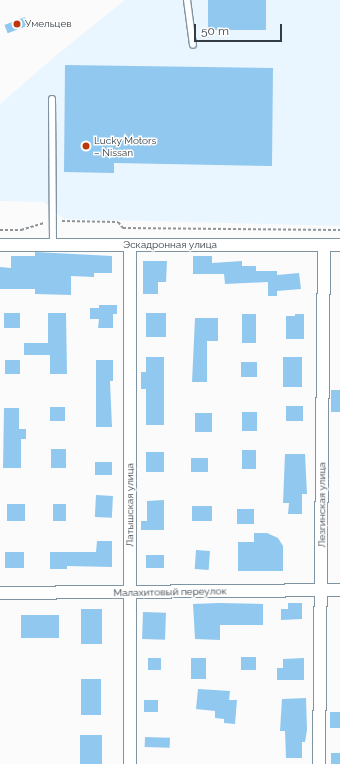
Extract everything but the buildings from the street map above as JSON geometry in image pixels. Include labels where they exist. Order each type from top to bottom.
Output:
[{"type":"street","name":"Эскадронная улица","points":[[0,245],[340,245]]},
{"type":"street","name":"Латышская улица","points":[[130,245],[130,764]]},
{"type":"street","name":"Лезгинская улица","points":[[319,764],[322,590],[324,245]]},
{"type":"street","name":"Малахитовый переулок","points":[[0,593],[340,590]]},
{"type":"lane","points":[[187,0],[193,45]]},
{"type":"lane","points":[[52,99],[53,245]]},
{"type":"path","points":[[0,230],[21,230],[53,221],[118,222],[123,228],[340,230]]},
{"type":"shaded area","points":[[125,0],[340,0],[340,226],[64,219],[44,202],[0,201],[0,104],[59,53]]},
{"type":"place","name":"Умельцев","points":[[17,24]]},
{"type":"place","name":"Lucky Motors – Nissan","points":[[86,146]]}]
